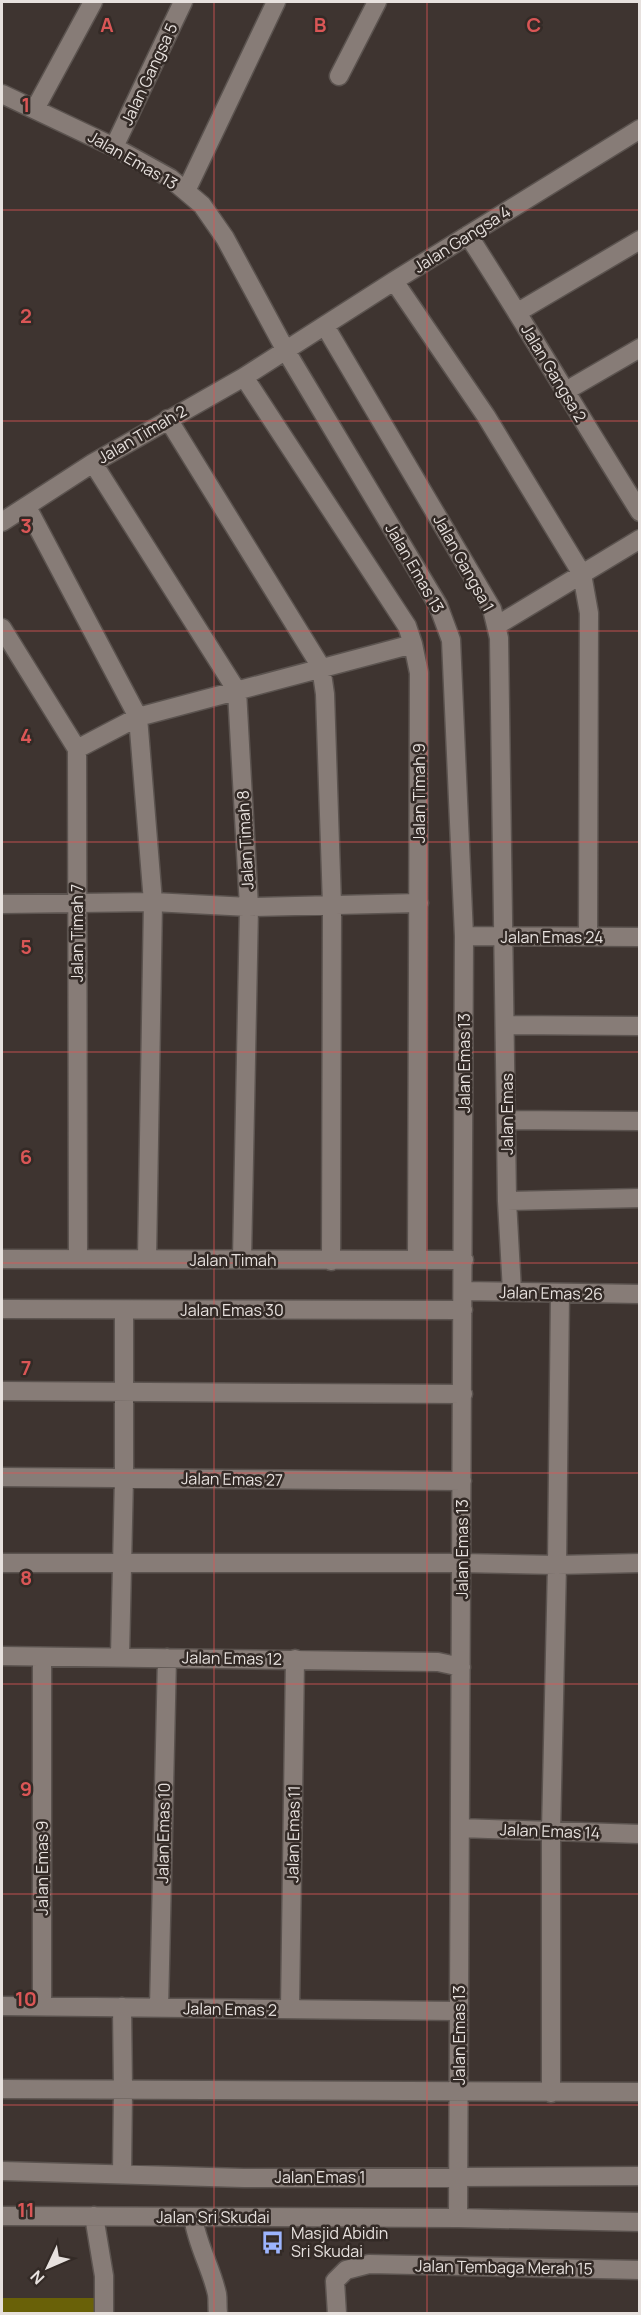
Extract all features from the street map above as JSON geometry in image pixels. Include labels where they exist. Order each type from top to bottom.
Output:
[{"type":"street","points":[[35,109],[93,2]]},
{"type":"street","name":"Jalan Gangsa 5","points":[[114,147],[183,2]]},
{"type":"street","points":[[186,191],[276,2]]},
{"type":"street","points":[[339,76],[377,2]]},
{"type":"street","name":"Jalan Emas 13","points":[[2,94],[114,147],[170,178],[202,205],[225,238],[286,351],[438,605],[448,632],[452,652],[464,936],[458,2218]]},
{"type":"street","name":"Jalan Gangsa 4","points":[[286,351],[394,280],[639,129]]},
{"type":"street","name":"Jalan Gangsa 2","points":[[468,235],[518,312],[564,392],[639,512]]},
{"type":"street","points":[[518,312],[639,240]]},
{"type":"street","points":[[394,280],[486,416],[582,574],[589,613],[588,937]]},
{"type":"street","name":"Jalan Gangsa 1","points":[[325,326],[492,609],[499,638],[504,936]]},
{"type":"street","points":[[564,392],[639,348]]},
{"type":"street","name":"Jalan Timah 2","points":[[2,522],[93,463],[286,351]]},
{"type":"street","name":"Jalan Timah 9","points":[[244,377],[407,626],[419,673],[417,1258]]},
{"type":"street","points":[[168,419],[321,667],[325,694],[332,905],[331,1261]]},
{"type":"street","name":"Jalan Timah 8","points":[[93,463],[237,691],[249,908],[242,1258]]},
{"type":"street","points":[[27,507],[138,717],[153,902],[147,1259]]},
{"type":"street","points":[[496,626],[639,539]]},
{"type":"street","points":[[2,628],[77,749],[138,717],[413,644]]},
{"type":"street","name":"Jalan Timah 7","points":[[77,749],[78,1259]]},
{"type":"street","points":[[2,904],[153,902],[249,908],[419,903]]},
{"type":"street","name":"Jalan Emas 24","points":[[464,936],[639,937]]},
{"type":"street","name":"Jalan Emas","points":[[504,936],[507,1201],[512,1291]]},
{"type":"street","points":[[506,1025],[639,1026]]},
{"type":"street","points":[[507,1120],[639,1121]]},
{"type":"street","points":[[507,1201],[639,1198]]},
{"type":"street","name":"Jalan Timah","points":[[2,1259],[242,1258],[331,1261],[417,1258],[464,1260]]},
{"type":"street","name":"Jalan Emas 26","points":[[464,1291],[639,1294]]},
{"type":"street","points":[[551,2093],[551,1832],[560,1293]]},
{"type":"street","name":"Jalan Emas 30","points":[[2,1309],[463,1310]]},
{"type":"street","points":[[120,1656],[124,1477],[124,1310]]},
{"type":"street","points":[[2,1390],[463,1394]]},
{"type":"street","name":"Jalan Emas 27","points":[[2,1477],[462,1481]]},
{"type":"street","points":[[2,1563],[639,1563]]},
{"type":"street","name":"Jalan Emas 12","points":[[2,1656],[438,1662],[461,1667]]},
{"type":"street","name":"Jalan Emas 9","points":[[42,1657],[42,2006]]},
{"type":"street","name":"Jalan Emas 10","points":[[159,2008],[167,1658]]},
{"type":"street","name":"Jalan Emas 11","points":[[290,2009],[295,1659]]},
{"type":"street","name":"Jalan Emas 14","points":[[460,1828],[639,1834]]},
{"type":"street","name":"Jalan Emas 2","points":[[2,2006],[459,2011]]},
{"type":"street","points":[[122,2007],[122,2174]]},
{"type":"street","points":[[2,2090],[639,2092]]},
{"type":"street","name":"Jalan Emas 1","points":[[2,2171],[244,2178],[639,2176]]},
{"type":"street","name":"Jalan Sri Skudai","points":[[2,2216],[458,2218],[639,2222]]},
{"type":"street","points":[[94,2216],[104,2276],[104,2313]]},
{"type":"street","points":[[194,2217],[196,2238],[211,2272],[217,2294],[218,2313]]},
{"type":"street","name":"Jalan Tembaga Merah 15","points":[[337,2313],[335,2280],[346,2270],[369,2264],[639,2270]]},
{"type":"shaded area","points":[[2,2298],[96,2298],[96,2313],[2,2314]]},
{"type":"place","name":"Masjid Abidin Sri Skudai","points":[[273,2242]]}]
